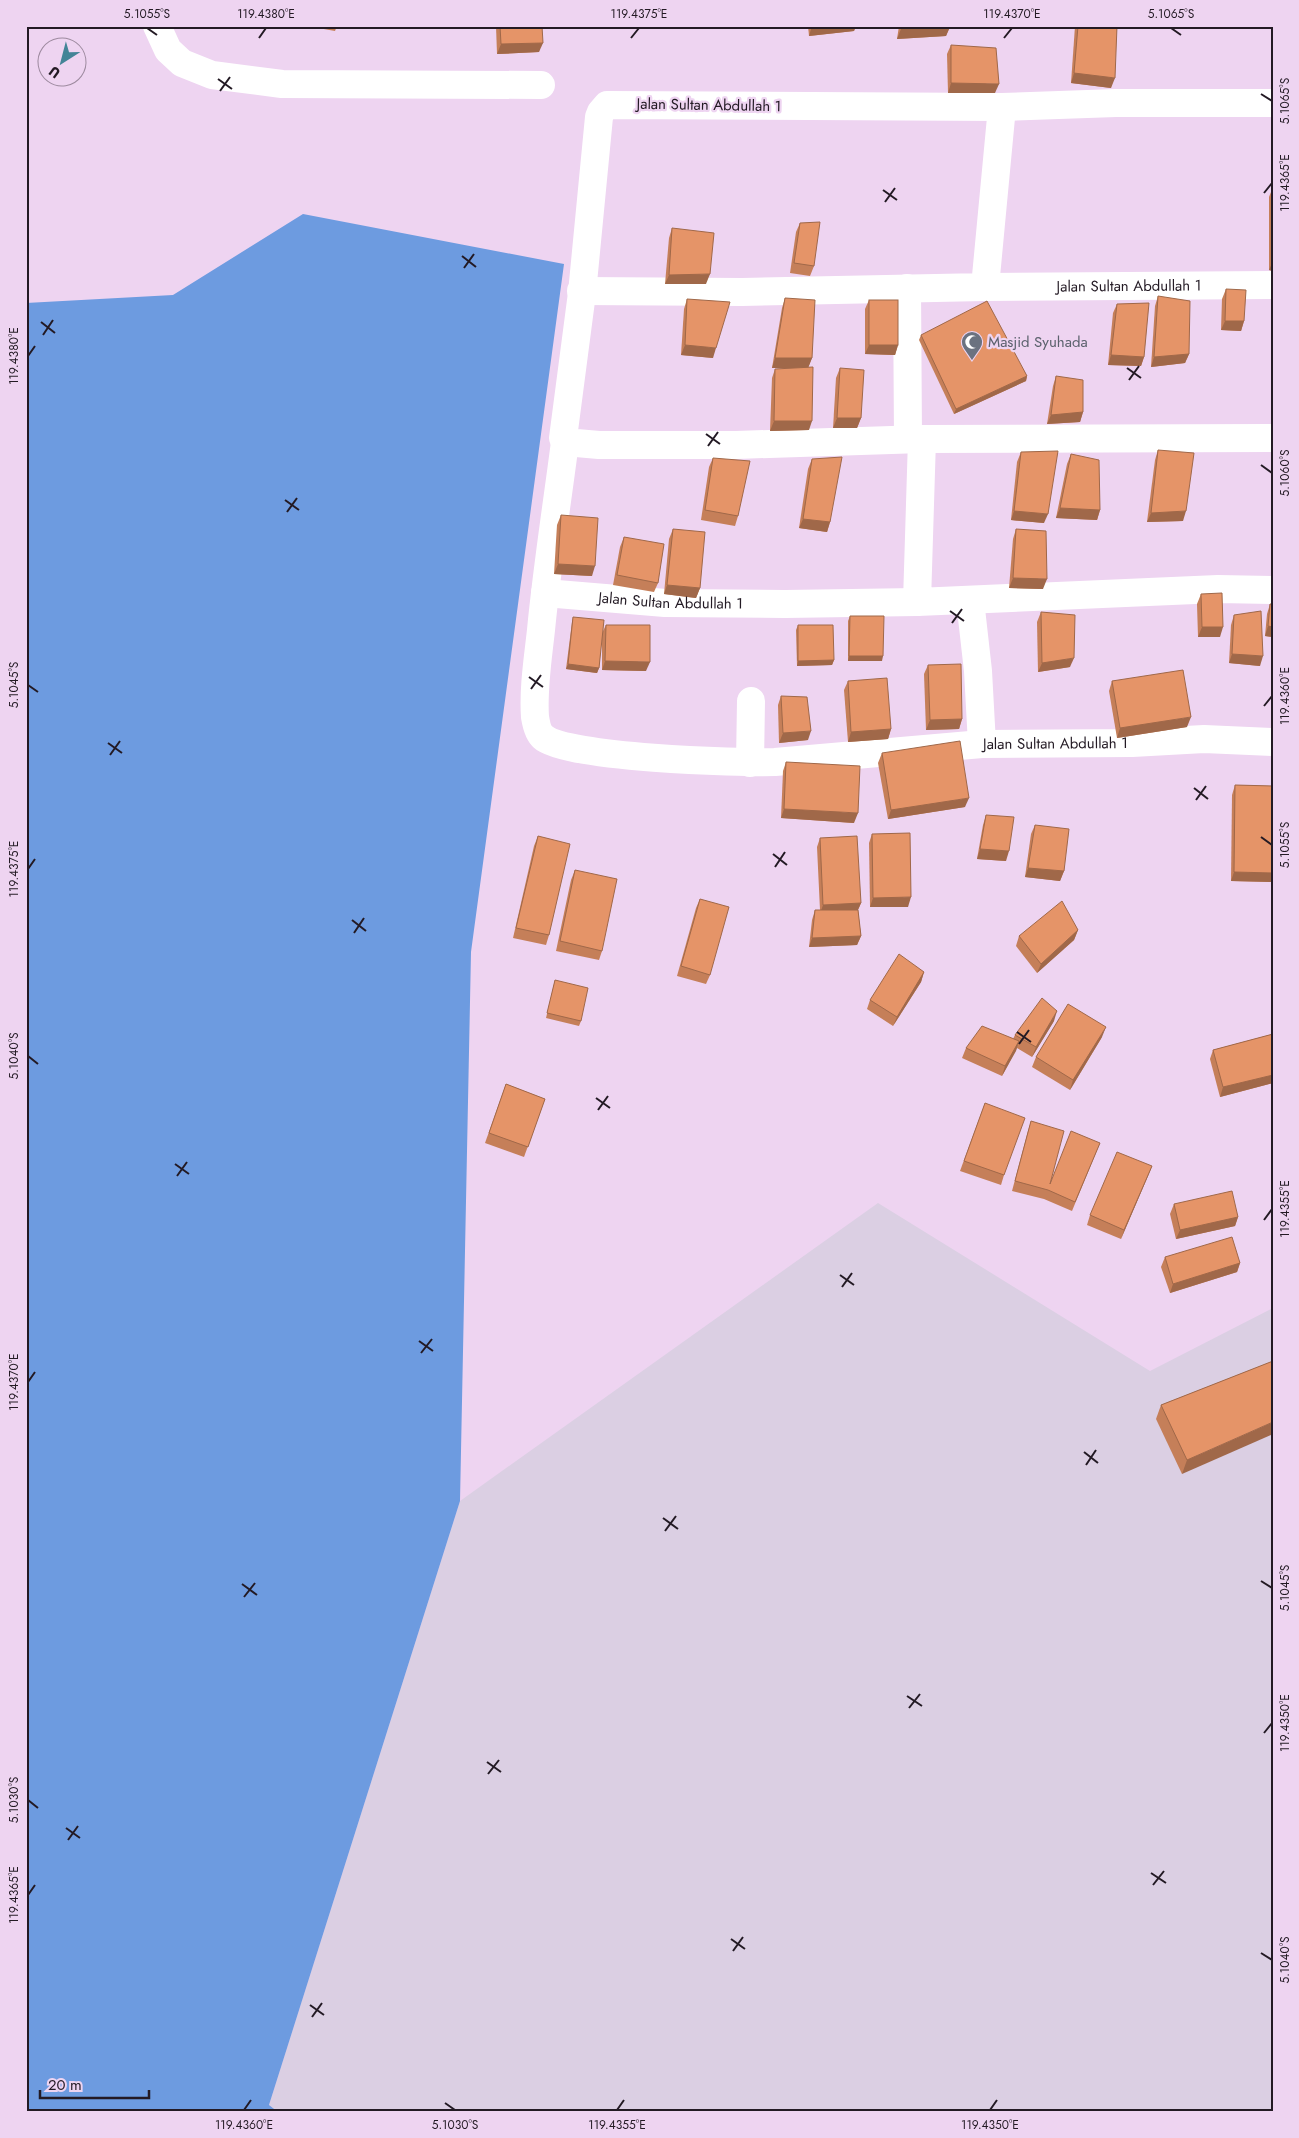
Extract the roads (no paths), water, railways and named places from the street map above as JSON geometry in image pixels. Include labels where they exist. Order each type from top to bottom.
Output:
[{"type":"street","points":[[157,26],[168,50],[182,63],[212,75],[282,84],[541,85]]},
{"type":"street","name":"Jalan Sultan Abdullah 1","points":[[1273,103],[1116,103],[1002,107],[614,103],[607,105],[599,117],[581,291],[563,424],[563,438],[565,442],[545,593],[537,670],[535,717],[539,733],[545,739],[579,750],[660,758],[750,763],[982,744],[1132,742],[1204,738],[1273,742]]},
{"type":"street","points":[[984,286],[1002,107]]},
{"type":"street","name":"Jalan Sultan Abdullah 1","points":[[581,291],[742,292],[984,286],[1273,285]]},
{"type":"street","points":[[907,288],[915,439],[918,602]]},
{"type":"street","points":[[565,442],[599,445],[736,445],[915,439],[1273,438]]},
{"type":"street","name":"Jalan Sultan Abdullah 1","points":[[545,593],[665,603],[785,604],[918,602],[1218,589],[1273,590]]},
{"type":"street","name":"Jalan Sultan Abdullah 1","points":[[970,600],[978,671],[982,744]]},
{"type":"street","points":[[750,763],[751,701]]},
{"type":"water","points":[[303,214],[564,264],[471,952],[460,1501],[269,2105],[278,2112],[26,2112],[26,303],[173,295]]},
{"type":"place","name":"Masjid Syuhada","points":[[972,361]]}]
